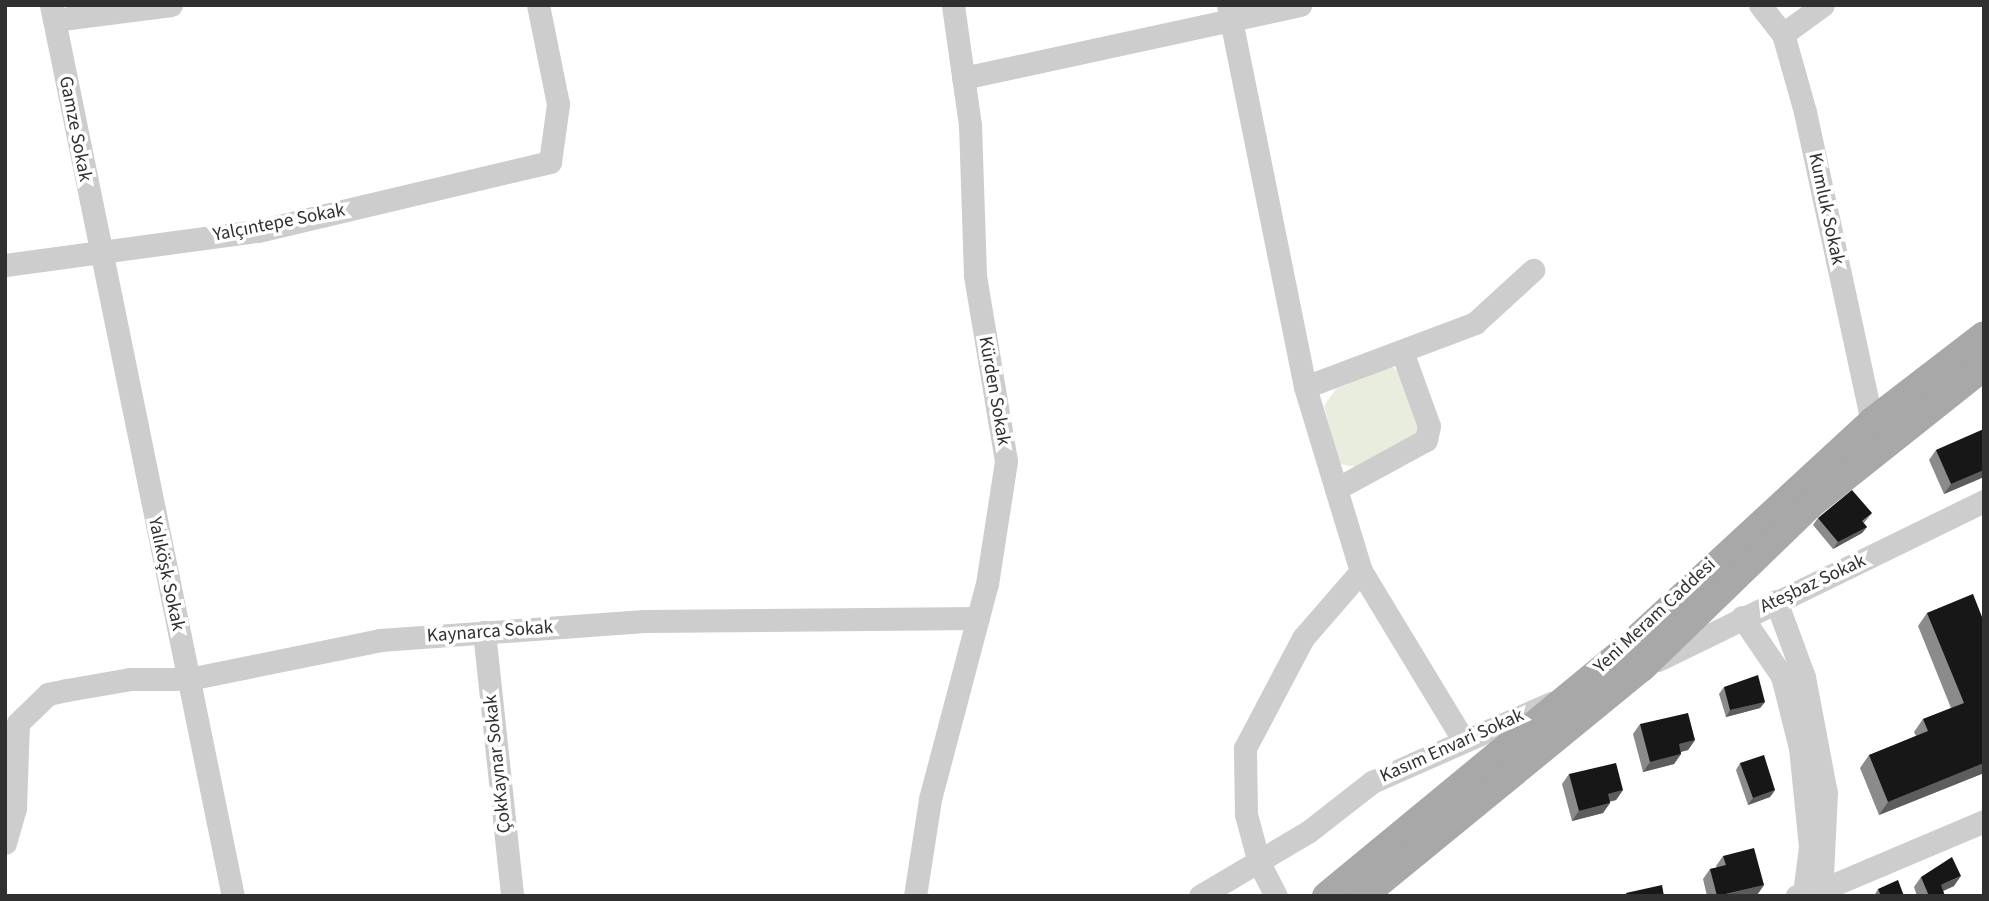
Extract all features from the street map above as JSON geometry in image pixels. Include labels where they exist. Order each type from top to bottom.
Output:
[{"type":"main road","name":"Yeni Meram Caddesi","points":[[1326,896],[1568,695],[1872,421],[1984,335]]},
{"type":"main road","name":"Yeni Meram Caddesi","points":[[1363,896],[1642,668],[1733,575],[1984,367]]},
{"type":"street","points":[[53,13],[172,5]]},
{"type":"street","name":"Yalçıntepe Sokak","points":[[5,265],[258,231],[550,162],[558,104],[538,5]]},
{"type":"street","name":"Kürden Sokak","points":[[915,896],[930,799],[978,618],[1006,461],[975,275],[963,78],[953,5]]},
{"type":"street","points":[[963,78],[1229,13],[1300,5]]},
{"type":"street","name":"Kumluk Sokak","points":[[1760,5],[1783,34],[1872,421]]},
{"type":"street","points":[[1783,34],[1823,5]]},
{"type":"street","name":"Gamze Sokak","points":[[53,13],[100,252]]},
{"type":"street","points":[[1229,13],[1306,387],[1361,570],[1464,741]]},
{"type":"street","name":"Yalıköşk Sokak","points":[[100,252],[233,896]]},
{"type":"street","points":[[1306,387],[1403,354],[1475,323],[1533,270]]},
{"type":"street","points":[[1336,489],[1426,440],[1429,426],[1403,354]]},
{"type":"street","name":"Ateşbaz Sokak","points":[[1642,668],[1984,501]]},
{"type":"street","points":[[1276,896],[1259,863],[1246,814],[1245,748],[1303,638],[1361,570]]},
{"type":"street","points":[[1733,575],[1747,615],[1782,676],[1800,748],[1810,847],[1804,893],[1797,896]]},
{"type":"street","points":[[1776,601],[1804,677],[1826,793],[1821,893],[1984,821]]},
{"type":"street","name":"Kaynarca Sokak","points":[[5,843],[15,808],[18,723],[48,694],[131,678],[189,679],[380,640],[644,621],[978,618]]},
{"type":"street","name":"ÇokKaynar Sokak","points":[[485,632],[512,896]]},
{"type":"street","name":"Kasım Envari Sokak","points":[[1199,896],[1259,863],[1372,782],[1568,695]]},
{"type":"shaded area","points":[[1391,366],[1404,376],[1420,425],[1415,439],[1357,467],[1339,464],[1324,406],[1336,389]]},
{"type":"building","points":[[1984,429],[1984,470],[1951,484],[1936,450]]},
{"type":"building","points":[[1852,490],[1872,513],[1862,521],[1867,527],[1838,542],[1818,518]]},
{"type":"building","points":[[1973,594],[1984,622],[1984,763],[1888,802],[1869,755],[1928,731],[1923,719],[1964,703],[1927,613]]},
{"type":"building","points":[[1758,675],[1765,702],[1730,710],[1724,687]]},
{"type":"building","points":[[1688,713],[1695,740],[1679,744],[1681,754],[1650,762],[1640,724]]},
{"type":"building","points":[[1764,755],[1775,790],[1753,798],[1740,763]]},
{"type":"building","points":[[1616,763],[1623,790],[1608,794],[1610,803],[1579,811],[1569,774]]},
{"type":"building","points":[[1754,848],[1764,885],[1717,896],[1710,869],[1726,865],[1723,856]]},
{"type":"building","points":[[1952,857],[1961,876],[1941,885],[1945,896],[1929,896],[1921,877]]},
{"type":"building","points":[[1898,880],[1904,896],[1881,896],[1878,889]]},
{"type":"building","points":[[1662,885],[1664,896],[1627,896],[1626,893]]}]
